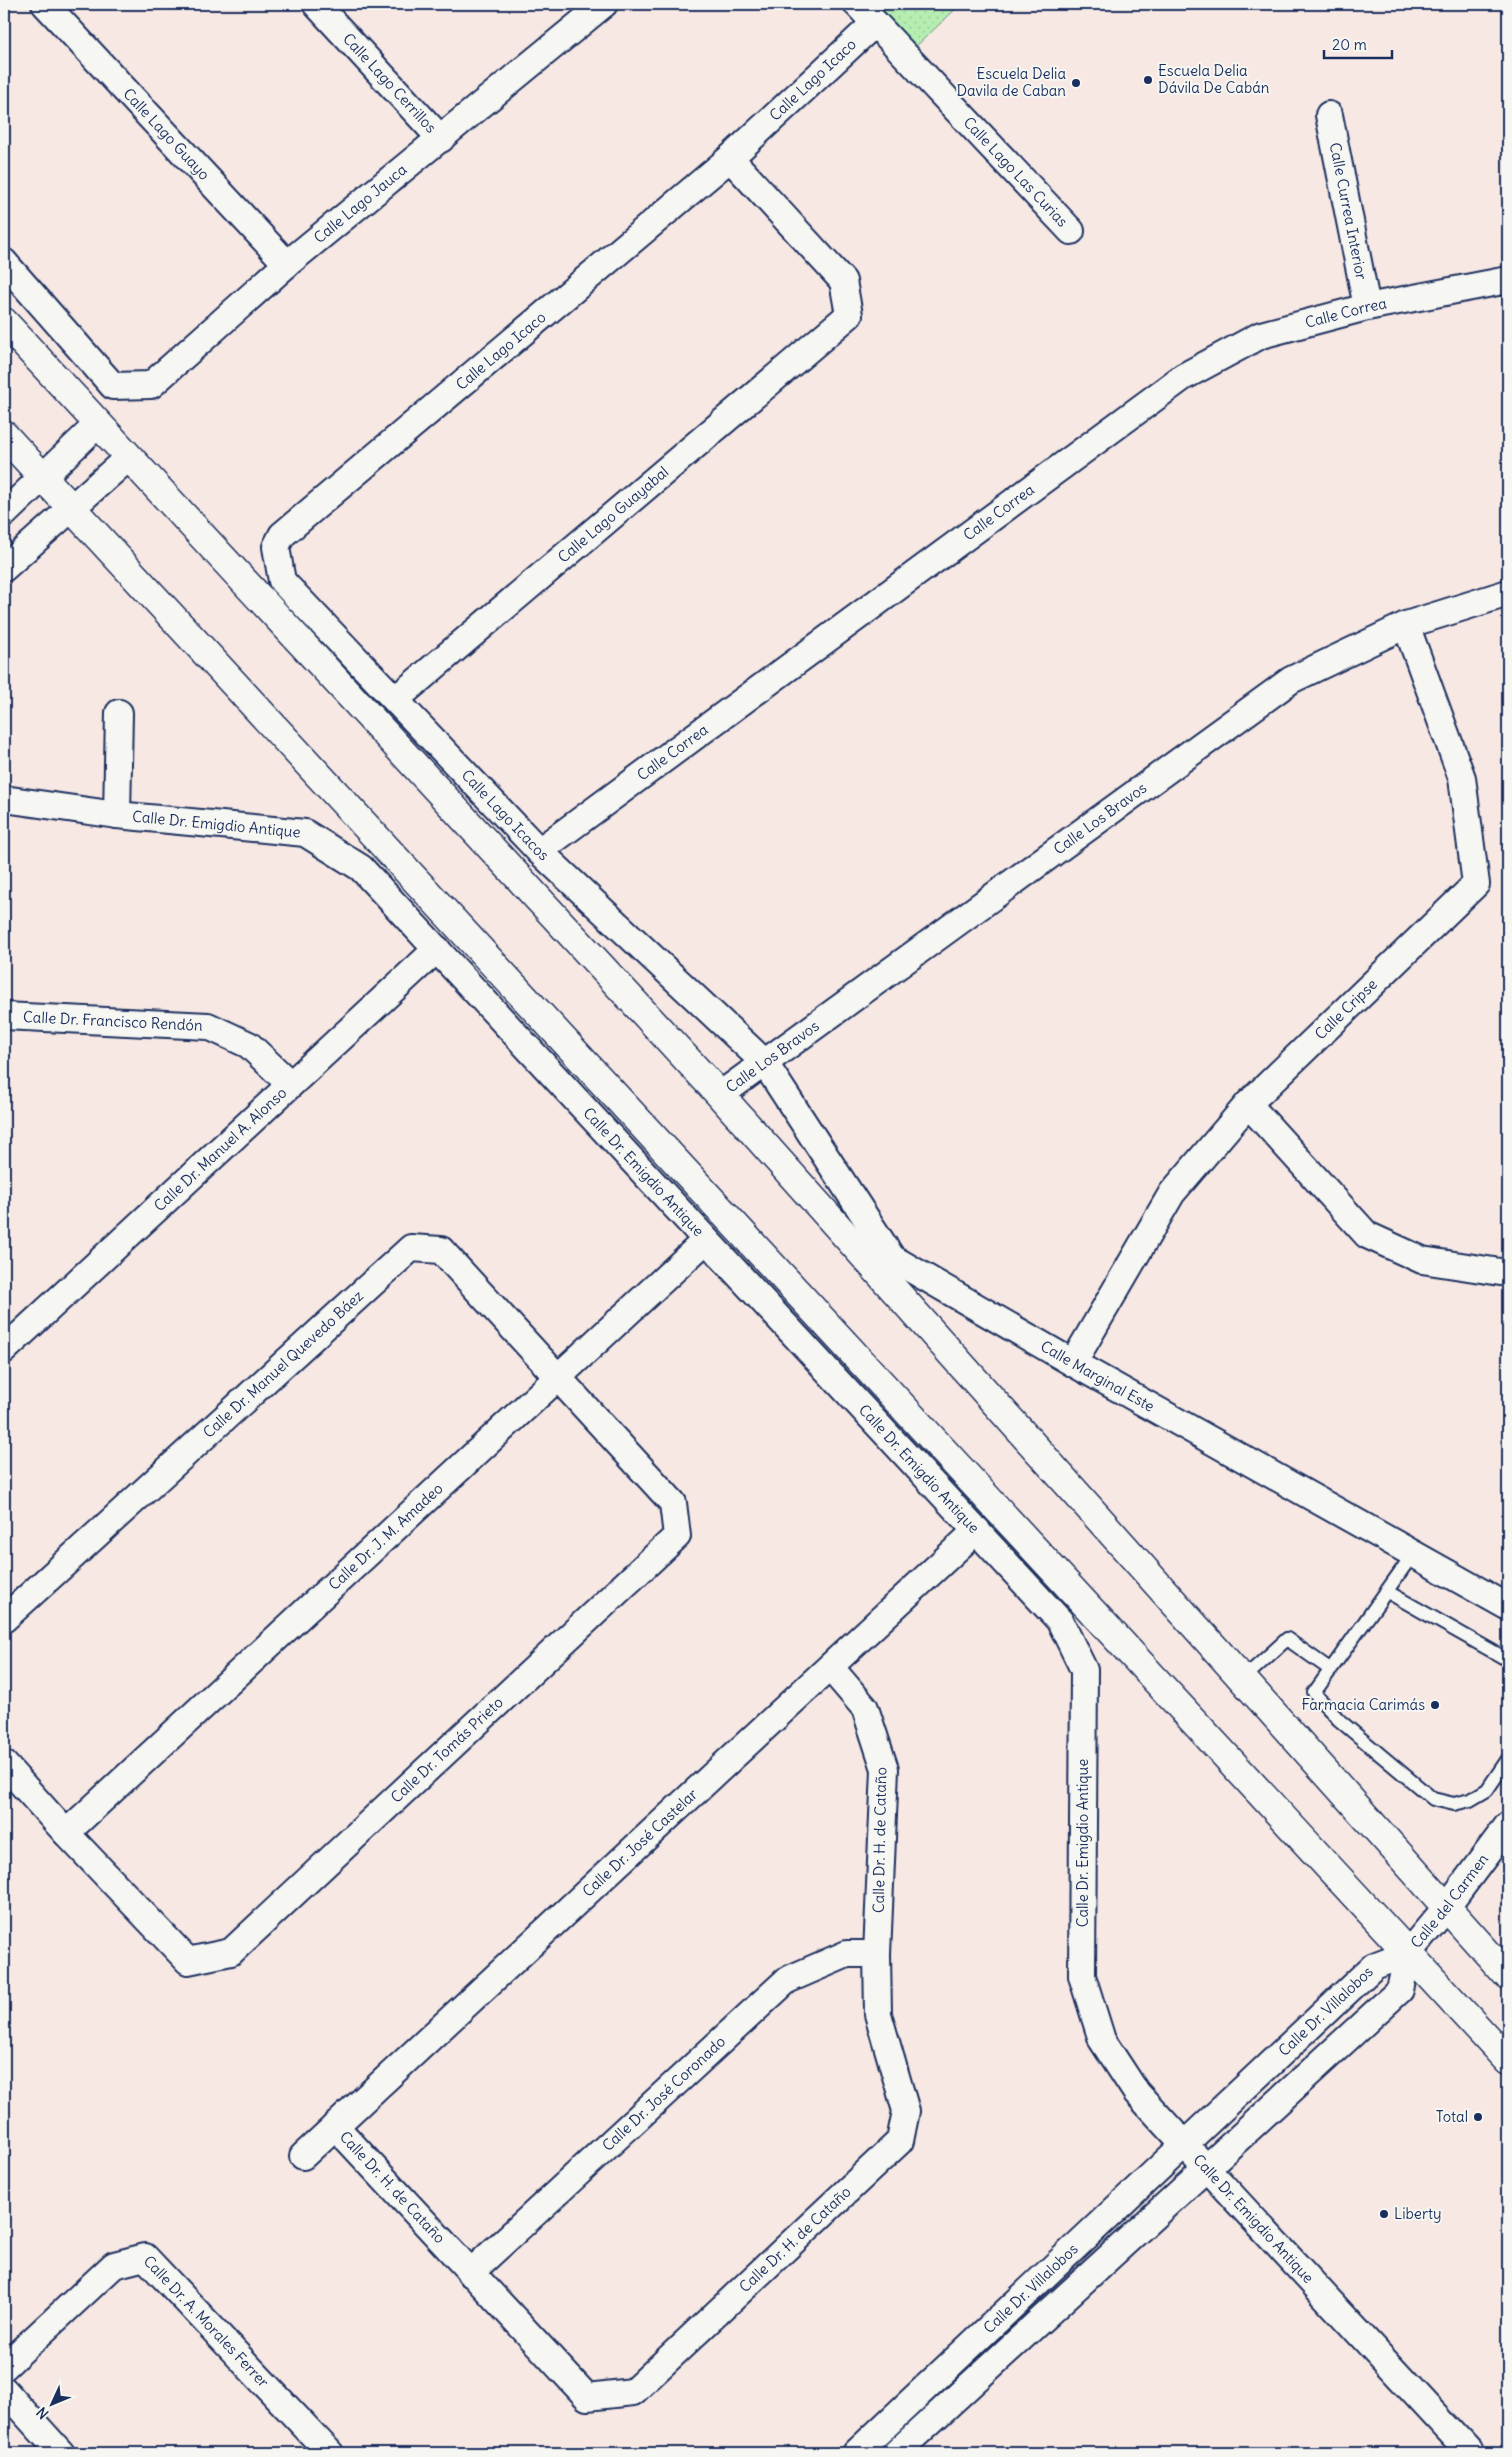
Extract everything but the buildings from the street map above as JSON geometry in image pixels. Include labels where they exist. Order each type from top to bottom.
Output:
[{"type":"street","name":"Calle Lago Guayo","points":[[45,4],[287,264]]},
{"type":"street","name":"Calle Lago Cerrillos","points":[[316,4],[442,140]]},
{"type":"street","name":"Calle Lago Las Curias","points":[[857,4],[1071,231]]},
{"type":"street","name":"Calle Lago Jauca","points":[[4,262],[113,386],[151,386],[287,264],[442,140],[598,6]]},
{"type":"street","name":"Calle Lago Icaco","points":[[276,547],[282,535],[730,158],[875,23]]},
{"type":"street","name":"Calle Currea Interior","points":[[1329,115],[1367,307]]},
{"type":"street","name":"Calle Lago Guayabal","points":[[396,699],[849,315],[843,281],[730,158]]},
{"type":"street","name":"Calle Correa","points":[[539,851],[1183,376],[1261,335],[1367,307],[1508,280]]},
{"type":"street","points":[[4,322],[720,1095],[1508,1976]]},
{"type":"street","points":[[4,514],[98,424]]},
{"type":"street","points":[[4,434],[1508,2061]]},
{"type":"street","points":[[4,568],[129,457]]},
{"type":"street","name":"Calle Lago Icacos","points":[[276,547],[282,581],[539,851],[764,1062]]},
{"type":"street","name":"Calle Los Bravos","points":[[720,1095],[1291,680],[1406,625],[1508,593]]},
{"type":"street","name":"Calle Cripse","points":[[1074,1363],[1172,1193],[1248,1104],[1476,884],[1462,778],[1406,625]]},
{"type":"street","points":[[117,815],[119,713]]},
{"type":"street","name":"Calle Dr. Emigdio Antique","points":[[4,799],[117,815],[305,833],[361,868],[1060,1621],[1084,1670],[1082,1976],[1102,2040],[1136,2092],[1470,2453]]},
{"type":"street","name":"Calle Dr. Manuel A. Alonso","points":[[4,1350],[437,949]]},
{"type":"street","name":"Calle Dr. Francisco Rendón","points":[[6,1023],[208,1026],[249,1045],[290,1084]]},
{"type":"street","name":"Calle Marginal Este","points":[[764,1062],[892,1258],[1074,1363],[1508,1607]]},
{"type":"street","points":[[1248,1104],[1367,1235],[1422,1260],[1507,1273]]},
{"type":"street","name":"Calle Dr. J. M. Amadeo","points":[[66,1834],[706,1240]]},
{"type":"street","name":"Calle Dr. Manuel Quevedo Báez","points":[[4,1619],[411,1248],[441,1250],[559,1377]]},
{"type":"street","name":"Calle Dr. Tomás Prieto","points":[[66,1834],[188,1961],[231,1952],[239,1945],[677,1536],[673,1503],[559,1377]]},
{"type":"street","name":"Calle Dr. José Castelar","points":[[303,2156],[977,1530]]},
{"type":"street","name":"Calle Dr. H. de Cataño","points":[[335,2126],[587,2397],[633,2392],[900,2141],[906,2111],[878,2014],[877,1954],[885,1769],[865,1708],[830,1667]]},
{"type":"street","points":[[4,1764],[66,1834]]},
{"type":"street","name":"Calle del Carmen","points":[[1408,1953],[1446,1908],[1508,1825]]},
{"type":"street","name":"Calle Dr. Villalobos","points":[[856,2453],[1374,1966],[1408,1953]]},
{"type":"street","name":"Calle Dr. Villalobos","points":[[896,2453],[1400,1990],[1408,1953]]},
{"type":"street","name":"Calle Dr. José Coronado","points":[[470,2272],[787,1980],[847,1954],[877,1954]]},
{"type":"street","name":"Calle Dr. A. Morales Ferrer","points":[[4,2367],[114,2265],[145,2258],[330,2453]]},
{"type":"street","points":[[4,2390],[61,2453]]},
{"type":"lane","points":[[1413,1554],[1314,1693],[1339,1720],[1433,1799],[1454,1804],[1470,1800],[1486,1790],[1508,1760]]},
{"type":"lane","points":[[1386,1591],[1508,1660]]},
{"type":"lane","points":[[1243,1680],[1287,1639],[1331,1670]]},
{"type":"green space","points":[[871,4],[961,4],[913,49]]},
{"type":"place","name":"Escuela Delia Dávila De Cabán","points":[[1148,80]]},
{"type":"place","name":"Escuela Delia Davila de Caban","points":[[1076,83]]},
{"type":"place","name":"Farmacia Carimás","points":[[1435,1705]]},
{"type":"place","name":"Total","points":[[1478,2117]]},
{"type":"place","name":"Liberty","points":[[1384,2214]]}]
